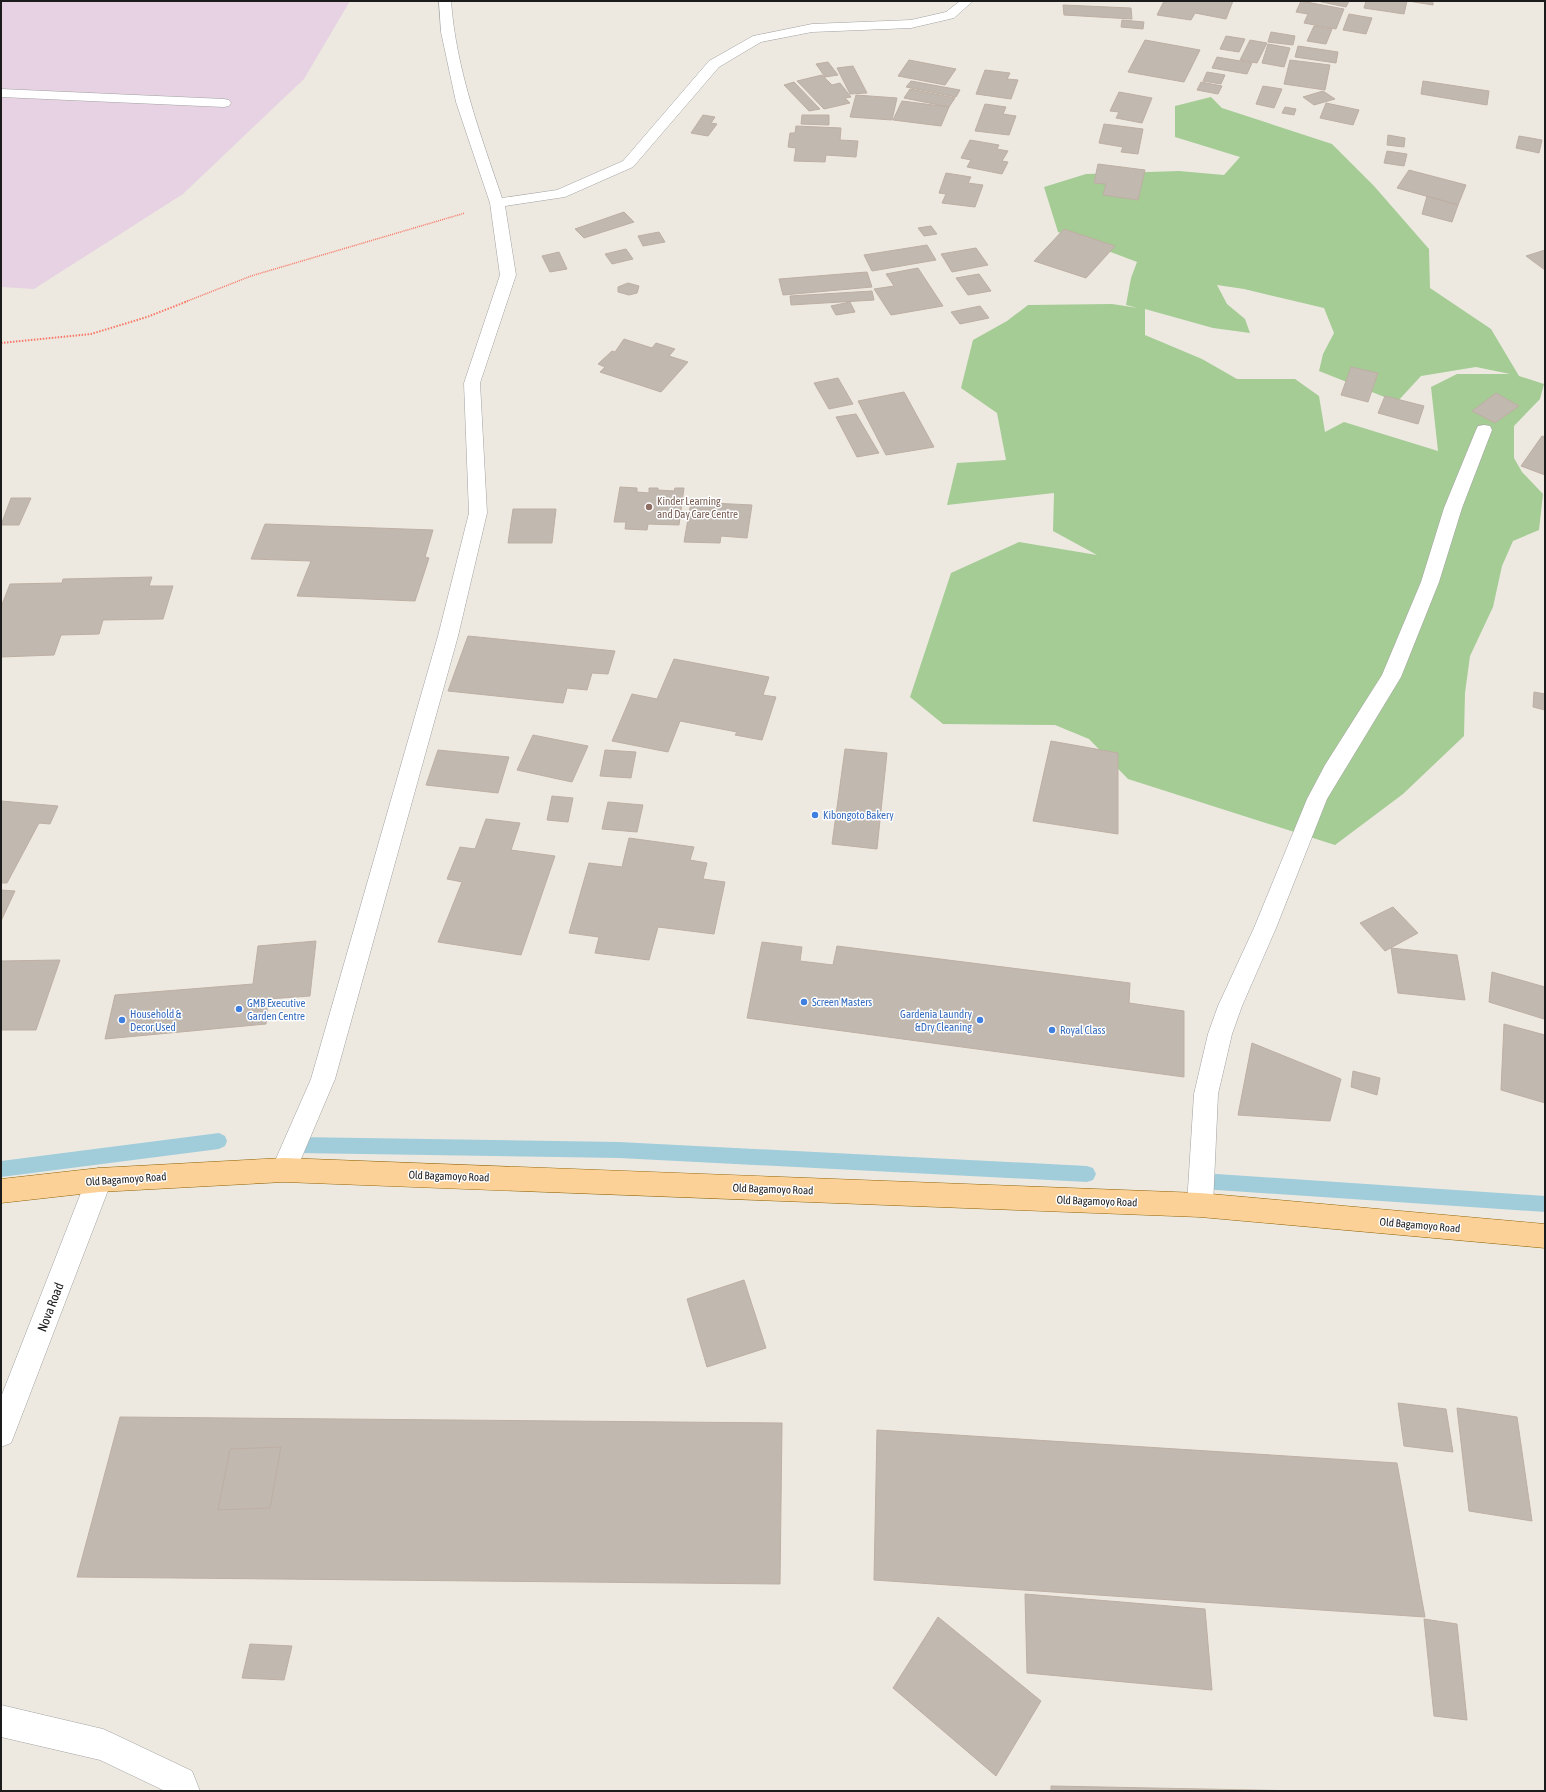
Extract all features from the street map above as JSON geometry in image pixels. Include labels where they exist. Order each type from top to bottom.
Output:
[{"type":"main road","name":"Old Bagamoyo Road","points":[[1,1191],[99,1180],[284,1170],[1200,1205],[1545,1236]]},
{"type":"street","points":[[284,1170],[322,1079],[448,636],[478,512],[472,383],[508,275],[497,203],[463,102],[447,32],[445,1]]},
{"type":"street","points":[[497,203],[560,194],[628,164],[714,64],[757,39],[812,28],[911,24],[950,15],[967,1]]},
{"type":"street","points":[[1,93],[224,103]]},
{"type":"street","points":[[1200,1205],[1206,1094],[1220,1034],[1230,1006],[1265,928],[1317,799],[1332,771],[1391,677],[1430,582],[1453,508],[1484,430]]},
{"type":"street","name":"Nova Road","points":[[1,1433],[99,1180]]},
{"type":"street","points":[[1,1721],[103,1745],[181,1782],[184,1791]]},
{"type":"path","points":[[1,343],[91,334],[147,317],[251,276],[497,203]]},
{"type":"shaded area","points":[[1,1],[350,1],[304,79],[183,194],[34,289],[1,287]]},
{"type":"green space","points":[[1211,97],[1222,108],[1332,144],[1374,186],[1429,249],[1430,288],[1491,329],[1519,376],[1544,384],[1540,399],[1514,426],[1514,458],[1522,472],[1543,494],[1539,530],[1513,541],[1502,566],[1493,607],[1470,656],[1465,693],[1464,736],[1403,794],[1335,845],[1128,779],[1089,739],[1055,725],[943,724],[910,697],[951,573],[1019,542],[1097,555],[1053,531],[1054,493],[947,505],[957,463],[1006,460],[997,413],[961,388],[973,340],[1007,321],[1028,305],[1112,304],[1138,308],[1126,305],[1131,278],[1137,262],[1058,232],[1044,187],[1086,174],[1179,171],[1224,175],[1240,157],[1175,137],[1175,106]],"holes":[[[1217,285],[1244,289],[1324,308],[1334,333],[1323,354],[1319,371],[1397,402],[1421,376],[1476,367],[1510,374],[1457,374],[1431,387],[1438,451],[1344,422],[1325,432],[1319,396],[1295,379],[1237,379],[1202,359],[1145,335],[1145,309],[1213,328],[1250,333],[1245,319],[1227,304]]]},
{"type":"building","points":[[1164,1],[1233,1],[1226,19],[1195,13],[1191,20],[1157,15]]},
{"type":"building","points":[[1301,1],[1344,9],[1336,29],[1304,23],[1308,14],[1296,12]]},
{"type":"building","points":[[1317,1],[1349,1],[1346,7]]},
{"type":"building","points":[[1366,1],[1407,1],[1404,14],[1364,8]]},
{"type":"building","points":[[1408,1],[1433,1],[1433,5]]},
{"type":"building","points":[[1063,5],[1131,8],[1132,19],[1064,15]]},
{"type":"building","points":[[1349,14],[1372,18],[1366,34],[1343,30]]},
{"type":"building","points":[[1122,20],[1144,22],[1143,29],[1121,27]]},
{"type":"building","points":[[1314,26],[1332,29],[1326,44],[1307,41]]},
{"type":"building","points":[[1271,32],[1295,36],[1293,45],[1268,42]]},
{"type":"building","points":[[1226,36],[1245,39],[1239,52],[1220,49]]},
{"type":"building","points":[[1145,40],[1200,50],[1184,82],[1128,72]]},
{"type":"building","points":[[1250,40],[1267,43],[1257,63],[1240,60]]},
{"type":"building","points":[[1268,44],[1290,48],[1284,67],[1262,63]]},
{"type":"building","points":[[1298,46],[1338,52],[1336,63],[1295,57]]},
{"type":"building","points":[[1217,57],[1252,63],[1247,74],[1212,68]]},
{"type":"building","points":[[909,60],[956,69],[945,85],[898,76]]},
{"type":"building","points":[[1290,60],[1330,65],[1325,90],[1284,84]]},
{"type":"building","points":[[828,62],[838,75],[825,77],[816,64]]},
{"type":"building","points":[[853,66],[867,93],[850,94],[837,68]]},
{"type":"building","points":[[985,70],[1010,73],[1007,79],[1018,80],[1011,99],[976,94]]},
{"type":"building","points":[[1207,72],[1225,75],[1221,84],[1203,81]]},
{"type":"building","points":[[822,75],[832,85],[840,83],[851,97],[845,98],[850,103],[824,109],[797,81]]},
{"type":"building","points":[[911,81],[960,90],[956,97],[906,87]]},
{"type":"building","points":[[1423,81],[1489,91],[1487,105],[1421,94]]},
{"type":"building","points":[[794,82],[820,109],[809,111],[784,85]]},
{"type":"building","points":[[1201,82],[1222,86],[1218,94],[1197,90]]},
{"type":"building","points":[[1263,86],[1282,89],[1274,108],[1256,104]]},
{"type":"building","points":[[910,89],[955,98],[949,107],[904,98]]},
{"type":"building","points":[[1323,91],[1335,99],[1314,105],[1303,97]]},
{"type":"building","points":[[1119,92],[1152,98],[1142,123],[1116,118],[1119,112],[1110,111]]},
{"type":"building","points":[[856,95],[897,98],[892,120],[850,117]]},
{"type":"building","points":[[902,101],[949,107],[941,126],[893,120]]},
{"type":"building","points":[[1326,103],[1359,110],[1353,125],[1320,118]]},
{"type":"building","points":[[985,104],[1006,107],[1003,114],[1016,116],[1009,135],[975,131]]},
{"type":"building","points":[[1285,107],[1296,109],[1294,115],[1282,113]]},
{"type":"building","points":[[703,115],[715,117],[711,123],[717,124],[708,136],[691,133]]},
{"type":"building","points":[[802,115],[829,115],[829,125],[801,124]]},
{"type":"building","points":[[1104,124],[1143,129],[1138,154],[1121,152],[1123,147],[1099,143]]},
{"type":"building","points":[[796,126],[841,128],[840,140],[858,141],[856,157],[826,155],[825,162],[794,161],[796,148],[788,147],[790,133],[795,133]]},
{"type":"building","points":[[1388,135],[1405,138],[1404,147],[1387,145]]},
{"type":"building","points":[[1519,136],[1542,140],[1539,153],[1516,148]]},
{"type":"building","points":[[970,140],[999,145],[997,149],[1008,151],[1002,161],[1008,162],[1002,174],[967,167],[971,160],[961,158]]},
{"type":"building","points":[[1387,151],[1407,154],[1404,166],[1384,163]]},
{"type":"building","points":[[1098,164],[1145,170],[1138,200],[1103,195],[1106,184],[1094,183]]},
{"type":"building","points":[[1409,170],[1466,185],[1458,205],[1397,188]]},
{"type":"building","points":[[946,173],[971,177],[968,183],[983,185],[975,207],[942,203],[946,194],[939,193]]},
{"type":"building","points":[[1427,196],[1458,205],[1452,222],[1422,214]]},
{"type":"building","points":[[624,212],[634,222],[584,238],[575,229]]},
{"type":"building","points":[[931,226],[937,234],[924,236],[918,228]]},
{"type":"building","points":[[1064,229],[1115,246],[1086,278],[1034,261]]},
{"type":"building","points":[[659,232],[665,242],[643,246],[638,236]]},
{"type":"building","points":[[927,245],[936,260],[872,271],[864,255]]},
{"type":"building","points":[[976,248],[988,265],[952,272],[941,254]]},
{"type":"building","points":[[626,249],[633,259],[612,264],[605,254]]},
{"type":"building","points":[[1545,250],[1545,270],[1526,256]]},
{"type":"building","points":[[559,252],[567,269],[550,272],[542,256]]},
{"type":"building","points":[[918,268],[943,306],[891,315],[874,289],[894,286],[886,274]]},
{"type":"building","points":[[867,272],[872,287],[783,295],[779,279]]},
{"type":"building","points":[[979,274],[991,291],[968,295],[956,278]]},
{"type":"building","points":[[628,283],[639,286],[637,293],[629,295],[618,292],[618,287]]},
{"type":"building","points":[[872,291],[874,300],[791,305],[790,296]]},
{"type":"building","points":[[850,302],[855,312],[836,315],[831,306]]},
{"type":"building","points":[[980,306],[989,318],[960,324],[951,312]]},
{"type":"building","points":[[624,339],[652,348],[656,343],[675,349],[669,356],[688,362],[661,392],[600,372],[605,367],[598,364],[612,351],[615,352]]},
{"type":"building","points":[[1351,367],[1378,373],[1368,402],[1341,395]]},
{"type":"building","points":[[838,378],[853,404],[829,409],[814,383]]},
{"type":"building","points":[[904,392],[934,447],[886,455],[858,401]]},
{"type":"building","points":[[1496,393],[1519,406],[1495,423],[1472,411]]},
{"type":"building","points":[[1385,396],[1424,406],[1418,424],[1378,413]]},
{"type":"building","points":[[856,414],[879,453],[857,457],[836,417]]},
{"type":"building","points":[[1542,436],[1545,437],[1545,475],[1521,466]]},
{"type":"building","name":"Kinder Learning and Day Care Centre","points":[[620,487],[637,488],[637,492],[649,493],[649,488],[674,491],[675,488],[684,488],[679,525],[648,524],[647,530],[625,529],[626,522],[614,522]]},
{"type":"building","points":[[11,498],[31,498],[19,525],[1,525]]},
{"type":"building","points":[[691,502],[752,505],[747,538],[721,536],[720,543],[684,542]]},
{"type":"building","points":[[513,509],[556,509],[552,543],[508,543]]},
{"type":"building","points":[[265,524],[433,530],[425,557],[429,558],[415,601],[297,596],[311,561],[251,559]]},
{"type":"building","points":[[152,577],[149,586],[173,586],[163,619],[103,620],[99,634],[61,635],[54,655],[1,657],[1,607],[10,584],[62,583],[63,579]]},
{"type":"building","points":[[468,636],[615,651],[608,674],[592,673],[587,690],[567,688],[563,703],[448,691]]},
{"type":"building","points":[[674,659],[769,677],[763,695],[776,697],[762,740],[735,735],[737,732],[680,721],[668,752],[612,741],[632,694],[657,699]]},
{"type":"building","points":[[1534,692],[1545,694],[1545,710],[1533,707]]},
{"type":"building","points":[[533,735],[588,746],[572,782],[517,770]]},
{"type":"building","points":[[1051,741],[1118,753],[1118,834],[1033,821]]},
{"type":"building","points":[[845,749],[887,753],[877,849],[832,844]]},
{"type":"building","points":[[438,750],[509,757],[498,793],[426,785]]},
{"type":"building","points":[[605,750],[636,752],[631,778],[600,776]]},
{"type":"building","points":[[552,796],[573,798],[568,822],[547,820]]},
{"type":"building","points":[[1,801],[58,806],[50,824],[39,823],[7,883],[1,883]]},
{"type":"building","points":[[608,802],[643,805],[637,832],[602,829]]},
{"type":"building","points":[[486,819],[520,823],[511,850],[555,856],[521,955],[438,942],[462,882],[447,879],[460,847],[475,849]]},
{"type":"building","points":[[629,838],[694,847],[690,860],[707,863],[703,879],[725,882],[714,934],[658,927],[649,960],[595,953],[599,937],[569,933],[589,863],[622,867]]},
{"type":"building","points":[[1,890],[15,891],[1,921]]},
{"type":"building","points":[[1393,907],[1418,933],[1385,951],[1360,923]]},
{"type":"building","points":[[316,941],[310,996],[268,999],[266,1024],[105,1039],[115,995],[253,984],[258,946]]},
{"type":"building","points":[[762,942],[802,947],[800,961],[833,965],[837,946],[1130,983],[1129,1003],[1184,1011],[1184,1077],[747,1018]]},
{"type":"building","points":[[1391,948],[1457,955],[1465,1000],[1398,993]]},
{"type":"building","points":[[60,960],[36,1030],[1,1030],[1,961]]},
{"type":"building","points":[[1492,972],[1545,987],[1544,1019],[1489,1002]]},
{"type":"building","points":[[1504,1024],[1545,1035],[1545,1103],[1501,1090]]},
{"type":"building","points":[[1252,1043],[1341,1079],[1330,1121],[1238,1115]]},
{"type":"building","points":[[1353,1071],[1380,1078],[1377,1095],[1351,1087]]},
{"type":"building","points":[[744,1280],[766,1348],[707,1367],[687,1299]]},
{"type":"building","points":[[1398,1403],[1446,1409],[1453,1452],[1404,1446]]},
{"type":"building","points":[[1457,1408],[1517,1417],[1532,1521],[1469,1511]]},
{"type":"building","points":[[120,1417],[782,1423],[780,1584],[77,1577]]},
{"type":"building","points":[[877,1430],[1397,1463],[1425,1617],[874,1580]]},
{"type":"building","points":[[281,1447],[270,1508],[218,1510],[230,1449]]},
{"type":"building","points":[[1025,1594],[1205,1609],[1212,1690],[1027,1673]]},
{"type":"building","points":[[938,1617],[1041,1701],[996,1776],[893,1688]]},
{"type":"building","points":[[1424,1619],[1457,1624],[1467,1720],[1434,1716]]},
{"type":"building","points":[[250,1644],[292,1646],[284,1680],[242,1678]]},
{"type":"building","points":[[1051,1786],[1306,1791],[1051,1791]]},
{"type":"waterway","points":[[1,1169],[219,1141]]},
{"type":"waterway","points":[[296,1145],[619,1150],[1087,1174]]},
{"type":"waterway","points":[[1202,1181],[1545,1204]]},
{"type":"place","name":"Kinder Learning and Day Care Centre","points":[[649,507]]},
{"type":"place","name":"Kibongoto Bakery","points":[[815,815]]},
{"type":"place","name":"Screen Masters","points":[[804,1002]]},
{"type":"place","name":"GMB Executive Garden Centre","points":[[239,1009]]},
{"type":"place","name":"Household & Decor Used","points":[[122,1020]]},
{"type":"place","name":"Gardenia Laundry &Dry Cleaning","points":[[980,1020]]},
{"type":"place","name":"Royal Class","points":[[1052,1030]]}]
